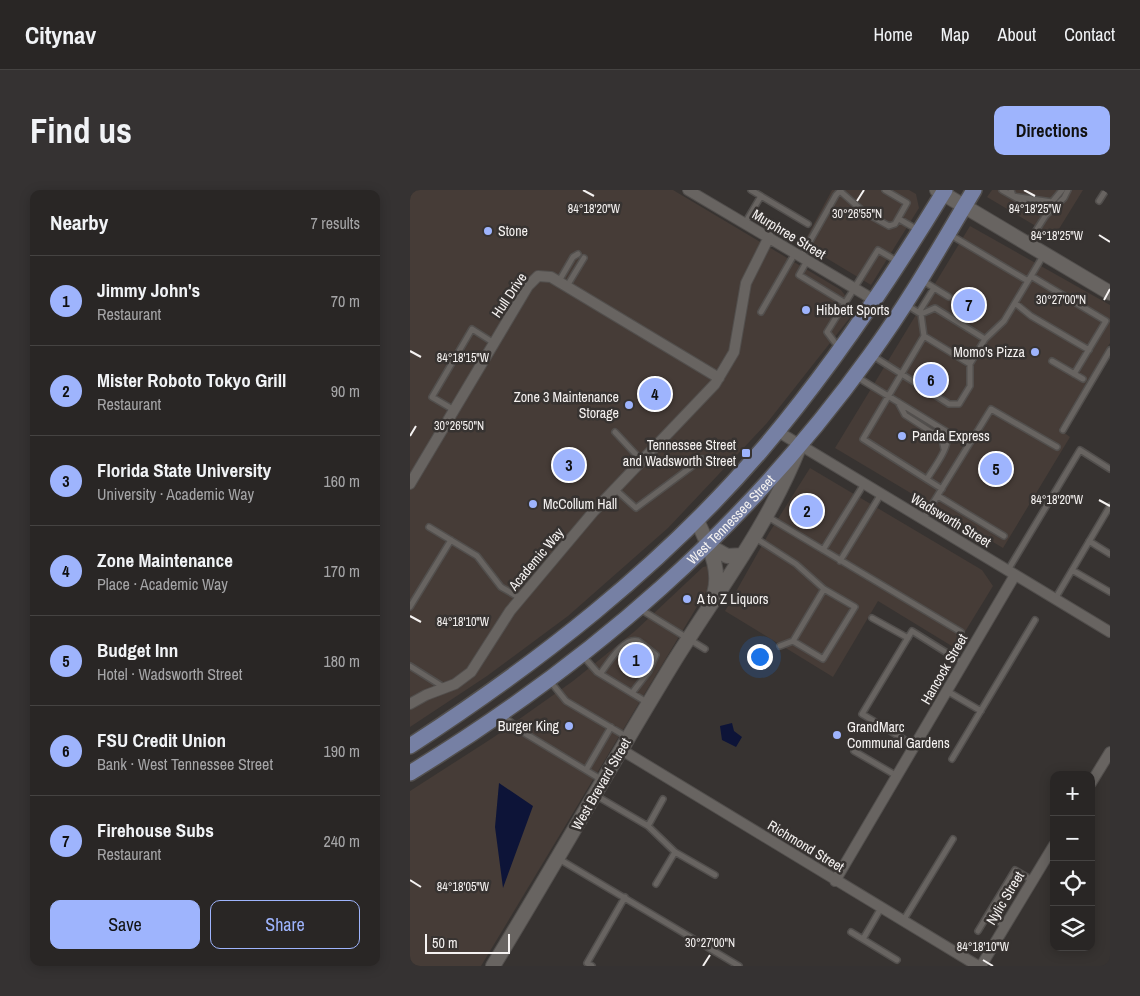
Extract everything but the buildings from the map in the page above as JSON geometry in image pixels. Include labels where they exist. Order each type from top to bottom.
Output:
[{"type":"main road","name":"West Tennessee Street","points":[[410,773],[501,715],[550,681],[640,608],[708,545],[800,445],[870,355],[920,280],[974,190]]},
{"type":"main road","name":"West Tennessee Street","points":[[410,746],[534,661],[632,580],[697,520],[777,431],[841,351],[900,264],[942,191]]},
{"type":"street","name":"Murphree Street","points":[[688,190],[876,301]]},
{"type":"street","points":[[960,190],[965,205]]},
{"type":"street","points":[[942,191],[1110,293]]},
{"type":"street","name":"Academic Way","points":[[410,704],[462,680],[474,669],[503,621],[594,511],[643,462],[720,378],[734,352],[749,276],[769,237]]},
{"type":"street","name":"Hull Drive","points":[[410,484],[494,343],[536,277],[546,275],[563,284],[720,378]]},
{"type":"street","name":"Wadsworth Street","points":[[777,431],[1110,632]]},
{"type":"street","name":"West Brevard Street","points":[[495,965],[559,858],[624,743],[754,537],[783,485],[800,445]]},
{"type":"street","name":"West Brevard Street","points":[[697,520],[708,545],[718,578],[710,604]]},
{"type":"street","points":[[708,545],[727,556],[743,555]]},
{"type":"street","name":"Hancock Street","points":[[835,881],[963,663],[1012,573]]},
{"type":"street","name":"Richmond Street","points":[[624,743],[835,881],[979,966]]},
{"type":"street","points":[[1095,776],[1110,752]]},
{"type":"street","name":"Nylic Street","points":[[979,966],[1050,851]]},
{"type":"lane","points":[[751,190],[808,224]]},
{"type":"lane","points":[[761,312],[801,257],[841,191],[864,212],[889,226],[895,224],[907,203],[885,190]]},
{"type":"lane","points":[[1002,190],[1046,215]]},
{"type":"lane","points":[[1011,190],[1013,196]]},
{"type":"lane","points":[[1013,196],[1052,202],[1062,190]]},
{"type":"lane","points":[[1028,243],[1046,215],[1064,198],[1068,190]]},
{"type":"lane","points":[[1099,201],[1106,190]]},
{"type":"lane","points":[[745,223],[761,196]]},
{"type":"lane","points":[[899,219],[920,231]]},
{"type":"lane","points":[[948,234],[1106,322],[1074,374]]},
{"type":"lane","points":[[841,351],[827,332],[878,250],[900,264]]},
{"type":"lane","points":[[870,355],[949,404],[959,404],[970,386],[970,364],[985,339],[1004,321],[1044,253]]},
{"type":"lane","points":[[563,284],[573,257],[578,254]]},
{"type":"lane","points":[[801,257],[799,274],[846,303]]},
{"type":"lane","points":[[563,284],[584,258]]},
{"type":"lane","points":[[920,280],[949,297]]},
{"type":"lane","points":[[934,288],[920,313],[924,336],[862,439],[942,489]]},
{"type":"lane","points":[[1015,303],[1031,316],[1089,350]]},
{"type":"lane","points":[[904,304],[920,313],[935,308],[985,339]]},
{"type":"lane","points":[[454,410],[432,397],[472,329],[494,343]]},
{"type":"lane","points":[[924,336],[970,364]]},
{"type":"lane","points":[[1063,430],[1110,350]]},
{"type":"lane","points":[[1052,361],[1083,379]]},
{"type":"lane","points":[[855,375],[947,432],[948,437],[944,449],[927,479]]},
{"type":"lane","points":[[898,402],[905,415],[942,439],[944,449]]},
{"type":"lane","points":[[923,519],[991,409],[1057,448]]},
{"type":"lane","points":[[615,432],[643,462]]},
{"type":"lane","points":[[1012,573],[1080,450],[1110,469]]},
{"type":"lane","points":[[616,490],[636,508],[702,459]]},
{"type":"lane","points":[[824,550],[864,483]]},
{"type":"lane","points":[[840,561],[881,494]]},
{"type":"lane","points":[[938,496],[1004,536]]},
{"type":"lane","points":[[1055,599],[1110,506]]},
{"type":"lane","points":[[765,516],[961,632]]},
{"type":"lane","points":[[429,527],[476,556],[501,587],[521,598]]},
{"type":"lane","points":[[754,537],[796,564],[824,589],[855,607],[823,660],[793,641]]},
{"type":"lane","points":[[410,607],[450,540]]},
{"type":"lane","points":[[1089,541],[1110,554]]},
{"type":"lane","points":[[1072,570],[1110,592]]},
{"type":"lane","points":[[780,646],[793,641],[824,589]]},
{"type":"lane","points":[[640,608],[705,649]]},
{"type":"lane","points":[[872,618],[908,638]]},
{"type":"lane","points":[[952,759],[1034,620]]},
{"type":"lane","points":[[915,746],[862,714],[912,631],[963,663]]},
{"type":"lane","points":[[600,674],[617,652],[629,642],[638,641],[656,655],[649,671],[632,693]]},
{"type":"lane","points":[[583,655],[600,674],[649,703]]},
{"type":"lane","points":[[410,666],[446,688]]},
{"type":"lane","points":[[550,681],[566,701],[611,727],[624,743]]},
{"type":"lane","points":[[947,690],[981,711]]},
{"type":"lane","points":[[501,715],[526,734],[602,780]]},
{"type":"lane","points":[[586,770],[611,727]]},
{"type":"lane","points":[[854,751],[897,776]]},
{"type":"lane","points":[[594,795],[648,826],[675,852],[715,875]]},
{"type":"lane","points":[[648,826],[663,799]]},
{"type":"lane","points":[[903,921],[953,839]]},
{"type":"lane","points":[[656,884],[675,852]]},
{"type":"lane","points":[[559,858],[626,897],[732,964],[739,966]]},
{"type":"lane","points":[[978,931],[1015,870],[1032,880]]},
{"type":"lane","points":[[592,966],[587,963],[626,897]]},
{"type":"lane","points":[[863,939],[881,908]]},
{"type":"lane","points":[[988,916],[1005,926]]},
{"type":"lane","points":[[851,932],[897,960]]},
{"type":"shaded area","points":[[410,190],[673,190],[841,290],[856,310],[767,423],[668,528],[568,616],[487,676],[410,727]]},
{"type":"shaded area","points":[[832,190],[909,190],[916,194],[919,208],[871,285],[803,244]]},
{"type":"shaded area","points":[[992,190],[1083,190],[1054,237],[987,197]]},
{"type":"shaded area","points":[[970,226],[1110,305],[1110,343],[1059,429],[1070,437],[1003,548],[835,448]]},
{"type":"shaded area","points":[[810,468],[982,570],[993,586],[955,648],[878,601],[833,677],[725,611],[769,533]]},
{"type":"shaded area","points":[[708,566],[712,568],[712,579],[707,590],[481,966],[410,966],[410,791],[494,737],[573,681],[635,631],[703,567]]},
{"type":"water","points":[[732,723],[734,731],[742,737],[736,747],[722,740],[720,726]]},
{"type":"water","points":[[499,783],[533,806],[503,888],[495,827]]},
{"type":"place","name":"Stone","points":[[488,231]]},
{"type":"place","name":"Firehouse Subs","points":[[969,305]]},
{"type":"place","name":"Hibbett Sports","points":[[806,310]]},
{"type":"place","name":"Momo's Pizza","points":[[1035,352]]},
{"type":"place","name":"FSU Credit Union","points":[[931,380]]},
{"type":"place","name":"Zone Maintenance","points":[[655,394]]},
{"type":"place","name":"Zone 3 Maintenance Storage","points":[[629,405]]},
{"type":"place","name":"Panda Express","points":[[902,436]]},
{"type":"place","name":"Tennessee Street and Wadsworth Street","points":[[746,453]]},
{"type":"place","name":"Florida State University","points":[[569,465]]},
{"type":"place","name":"Budget Inn","points":[[996,469]]},
{"type":"place","name":"McCollum Hall","points":[[533,504]]},
{"type":"place","name":"Mister Roboto Tokyo Grill","points":[[807,511]]},
{"type":"place","name":"A to Z Liquors","points":[[687,599]]},
{"type":"place","name":"Jimmy John's","points":[[636,660]]},
{"type":"place","name":"Burger King","points":[[569,726]]},
{"type":"place","name":"GrandMarc Communal Gardens","points":[[837,735]]}]
